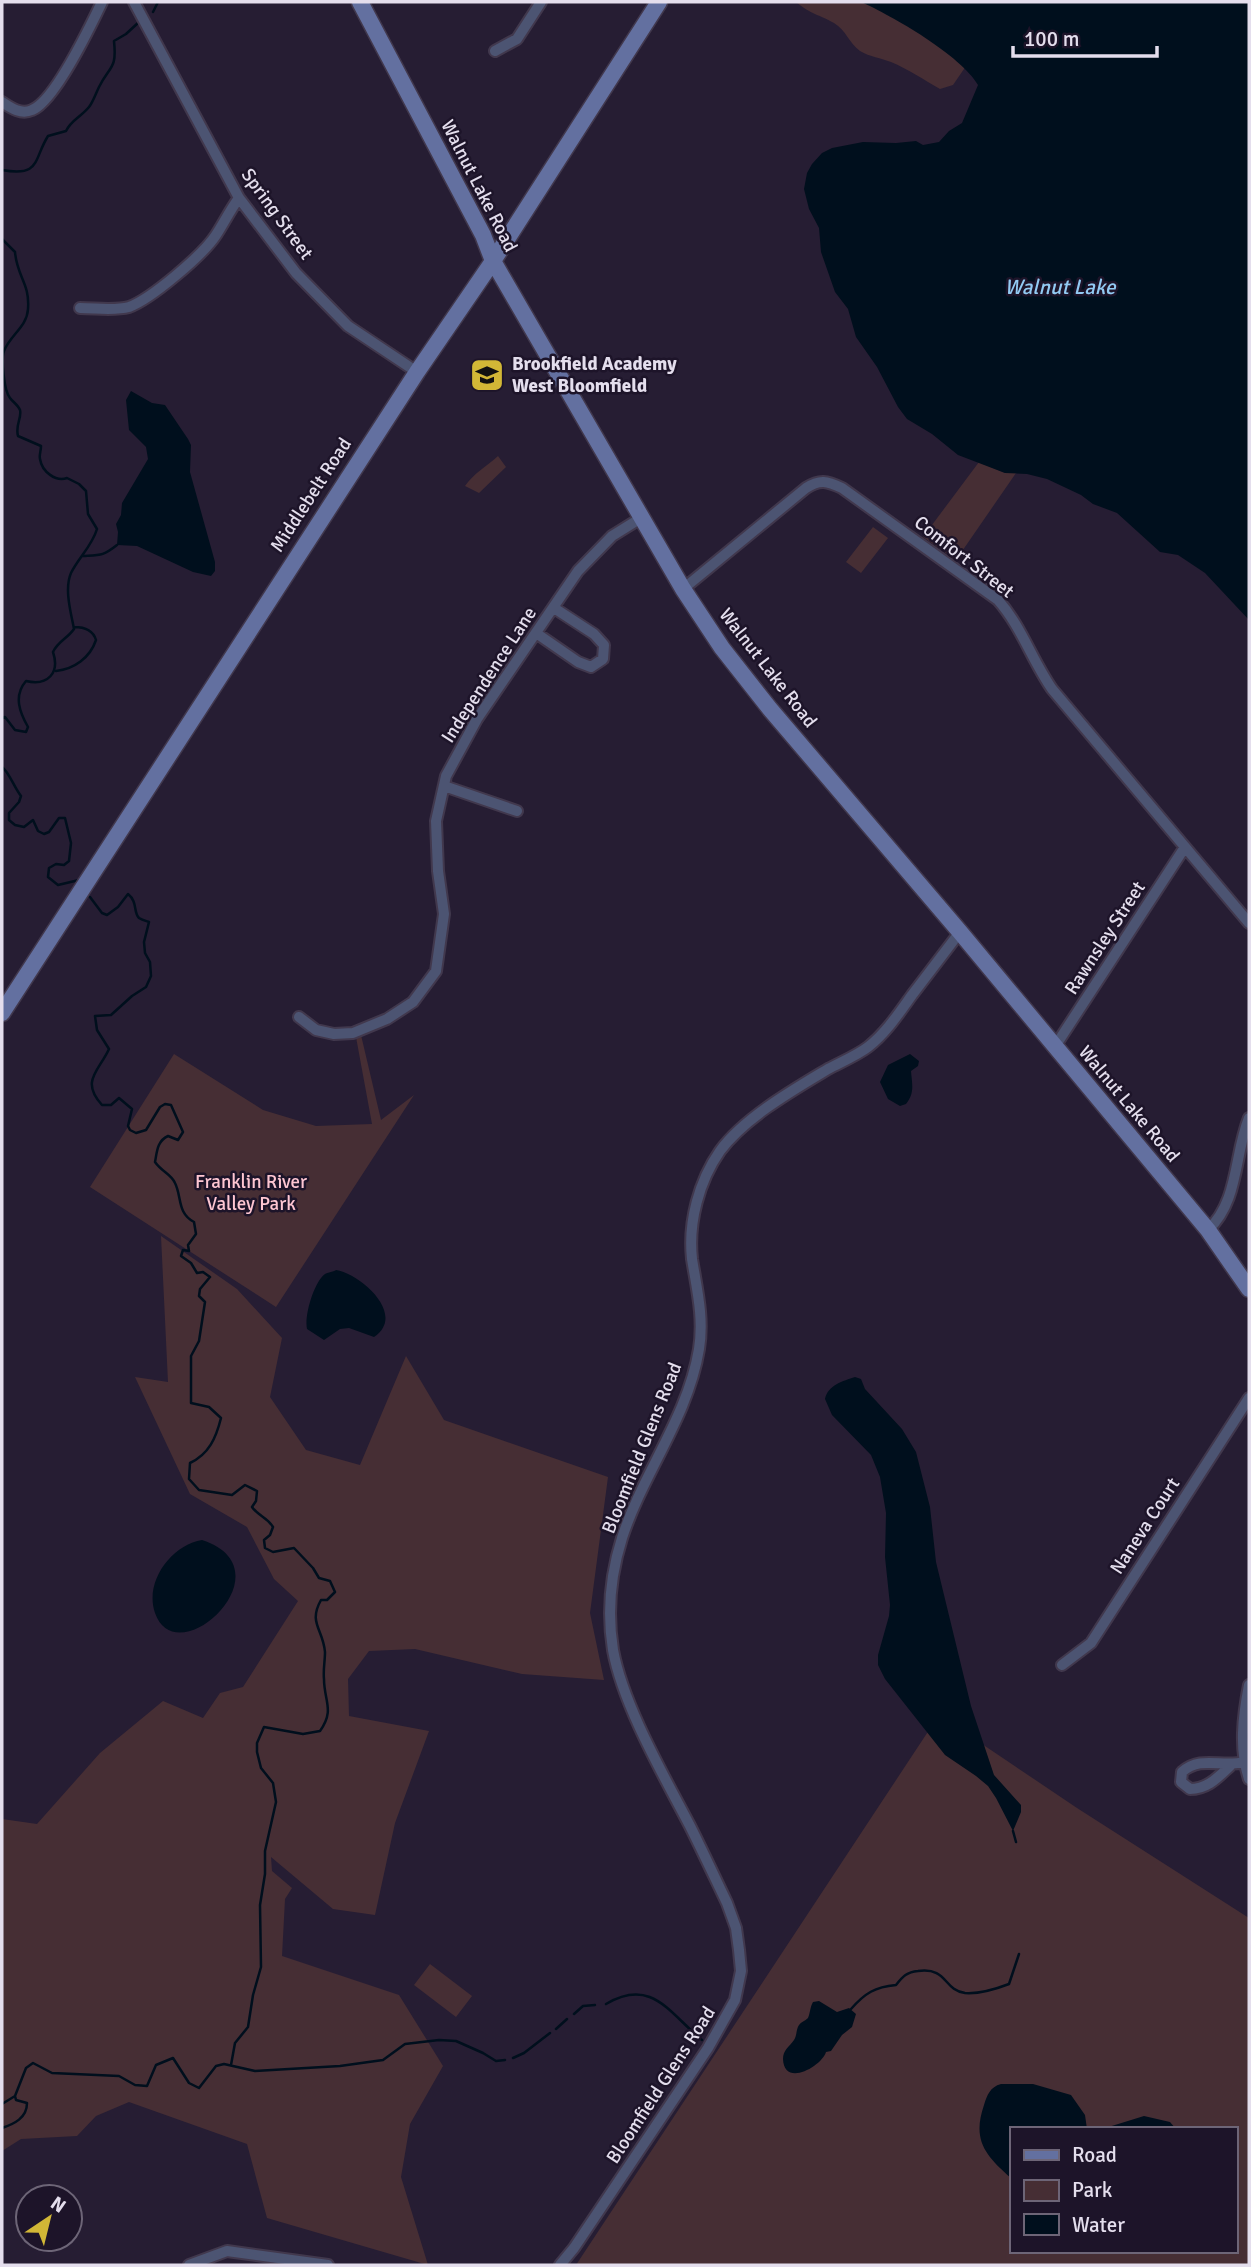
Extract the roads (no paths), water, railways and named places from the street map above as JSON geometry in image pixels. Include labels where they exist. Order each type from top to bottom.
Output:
[{"type":"street","points":[[2,102],[16,111],[31,111],[45,100],[81,45],[102,2]]},
{"type":"street","name":"Spring Street","points":[[134,2],[239,198],[296,273],[348,326],[417,372]]},
{"type":"street","name":"Walnut Lake Road","points":[[360,2],[483,235],[493,261],[683,589],[722,648],[770,709],[1208,1230],[1249,1289]]},
{"type":"street","points":[[495,51],[517,38],[541,2]]},
{"type":"street","name":"Middlebelt Road","points":[[2,1013],[659,2]]},
{"type":"street","points":[[80,308],[128,307],[151,297],[206,247],[239,198]]},
{"type":"street","name":"Comfort Street","points":[[683,589],[817,481],[830,482],[842,488],[998,600],[1009,613],[1028,652],[1052,689],[1249,923]]},
{"type":"street","name":"Independence Lane","points":[[299,1017],[316,1030],[334,1034],[353,1033],[387,1018],[413,1002],[436,971],[444,914],[438,871],[436,821],[446,776],[477,719],[578,571],[612,536],[641,518]]},
{"type":"street","points":[[536,633],[578,662],[590,667],[603,659],[604,645],[594,634],[554,608]]},
{"type":"street","points":[[444,786],[517,811]]},
{"type":"street","name":"Rawnsley Street","points":[[1054,1048],[1185,847]]},
{"type":"street","name":"Bloomfield Glens Road","points":[[560,2265],[575,2248],[708,2048],[735,2000],[741,1970],[736,1928],[727,1903],[629,1698],[614,1651],[611,1627],[614,1572],[622,1538],[694,1375],[702,1329],[692,1255],[692,1223],[697,1199],[711,1166],[734,1135],[784,1096],[868,1047],[890,1025],[960,932]]},
{"type":"street","points":[[1208,1230],[1216,1222],[1227,1201],[1237,1174],[1249,1118]]},
{"type":"street","name":"Naneva Court","points":[[1062,1665],[1091,1643],[1249,1398]]},
{"type":"street","points":[[1249,1685],[1244,1720],[1244,1762],[1249,1779]]},
{"type":"street","points":[[1230,1766],[1244,1762]]},
{"type":"street","points":[[189,2265],[227,2251],[328,2265]]},
{"type":"water","name":"Walnut Lake","points":[[861,2],[1249,2],[1249,620],[1205,573],[1178,555],[1160,552],[1117,513],[1093,504],[1081,495],[1047,479],[1027,474],[1005,473],[958,455],[932,434],[907,419],[898,407],[877,367],[856,337],[848,309],[835,292],[821,252],[819,228],[809,209],[804,189],[807,173],[822,153],[832,148],[863,142],[916,141],[923,145],[939,142],[949,131],[962,123],[978,85],[970,74],[942,49],[890,16]]},
{"type":"water","points":[[131,391],[152,403],[165,405],[191,445],[190,472],[215,562],[215,571],[211,576],[193,572],[137,546],[117,545],[116,524],[121,515],[122,503],[148,459],[146,447],[129,430],[126,400]]},
{"type":"water","points":[[910,1054],[919,1061],[918,1066],[911,1071],[911,1096],[906,1104],[900,1106],[888,1099],[880,1082],[888,1065]]},
{"type":"water","points":[[336,1270],[368,1287],[383,1307],[386,1318],[383,1328],[374,1337],[349,1328],[340,1329],[324,1340],[307,1329],[308,1308],[317,1284],[325,1274]]},
{"type":"water","points":[[855,1377],[861,1379],[865,1389],[902,1429],[916,1452],[930,1507],[936,1562],[971,1706],[994,1775],[1021,1805],[1013,1831],[988,1786],[945,1755],[885,1679],[878,1665],[890,1605],[885,1557],[886,1513],[880,1477],[871,1455],[832,1415],[825,1399],[833,1387]]},
{"type":"water","points":[[202,1540],[226,1554],[235,1572],[232,1592],[220,1611],[203,1625],[184,1632],[167,1629],[155,1613],[153,1589],[157,1577],[163,1566],[180,1549]]},
{"type":"water","points":[[819,2001],[837,2012],[849,2008],[856,2014],[852,2027],[818,2063],[803,2072],[790,2072],[785,2068],[784,2053],[795,2038],[799,2025],[808,2018],[813,2002]]},
{"type":"water","points":[[1033,2084],[1071,2095],[1085,2115],[1087,2127],[1010,2127],[1010,2177],[988,2154],[980,2137],[986,2098],[997,2085]]},
{"type":"water","points":[[1144,2116],[1170,2122],[1174,2127],[1108,2127]]},
{"type":"waterway","points":[[153,12],[158,2]]},
{"type":"waterway","points":[[2,170],[15,172],[30,169],[48,136],[66,131],[86,110],[112,67],[114,41],[139,22]]},
{"type":"waterway","points":[[2,239],[15,252],[28,300],[25,321],[3,355],[6,389],[20,410],[18,436],[41,446],[41,464],[50,475],[58,479],[67,478],[86,491],[88,514],[97,529],[69,579],[69,601],[74,629],[53,652],[55,666],[50,676],[40,682],[26,681],[22,687],[20,710],[28,727],[26,732],[15,730],[5,717],[2,718]]},
{"type":"waterway","points":[[83,556],[102,554],[117,545]]},
{"type":"waterway","points":[[56,671],[80,662],[90,652],[96,640],[88,630],[74,627]]},
{"type":"waterway","points":[[2,767],[21,796],[9,813],[9,820],[24,827],[33,820],[38,831],[44,834],[49,832],[59,818],[65,818],[71,843],[69,861],[64,865],[56,864],[49,868],[48,877],[58,885],[79,880]]},
{"type":"waterway","points":[[90,897],[102,913],[107,915],[118,907],[128,894],[131,897],[137,916],[149,922],[144,942],[151,976],[146,987],[111,1015],[95,1016],[97,1030],[109,1049],[93,1076],[92,1089],[102,1105],[111,1105],[119,1098],[132,1109],[128,1126],[136,1133],[146,1130],[160,1107],[171,1105],[183,1132],[178,1140],[168,1136],[162,1141],[155,1162],[173,1180],[182,1209],[194,1222],[196,1234],[188,1245],[189,1251],[183,1250],[181,1256],[191,1263],[197,1273],[203,1272],[210,1277],[200,1289],[199,1296],[205,1302],[199,1341],[191,1356],[191,1403],[209,1407],[221,1418],[211,1445],[190,1463],[189,1479],[199,1490],[232,1495],[245,1485],[257,1491],[252,1507],[273,1527],[264,1540],[265,1548],[273,1552],[294,1548],[319,1578],[330,1581],[335,1592],[327,1600],[321,1600],[316,1615],[325,1652],[324,1687],[328,1711],[324,1724],[320,1731],[303,1734],[264,1727],[257,1743],[261,1768],[273,1783],[276,1802],[265,1851],[265,1874],[260,1905],[261,1967],[248,2027],[235,2043],[231,2065]]},
{"type":"waterway","points":[[1013,1831],[1016,1842]]},
{"type":"waterway","points":[[851,2009],[871,1992],[896,1985],[906,1975],[914,1972],[935,1972],[953,1988],[965,1993],[999,1988],[1009,1984],[1019,1954]]},
{"type":"waterway","points":[[606,2004],[636,1994],[648,1996],[669,2010],[702,2040]]},
{"type":"waterway","points":[[574,2014],[583,2006],[595,2005]]},
{"type":"waterway","points":[[556,2029],[567,2019]]},
{"type":"waterway","points":[[513,2058],[550,2033]]},
{"type":"waterway","points":[[2,2128],[25,2113],[27,2103],[16,2100],[15,2096],[26,2068],[33,2063],[52,2073],[119,2076],[135,2085],[147,2086],[156,2065],[173,2058],[189,2083],[199,2088],[216,2066],[224,2064],[255,2071],[340,2066],[383,2060],[405,2044],[439,2040],[456,2041],[496,2061],[505,2060]]},
{"type":"waterway","points":[[2,2104],[15,2096]]},
{"type":"place","name":"Brookfield Academy West Bloomfield","points":[[487,375]]},
{"type":"park label","name":"Franklin River Valley Park","points":[[251,1193]]}]
